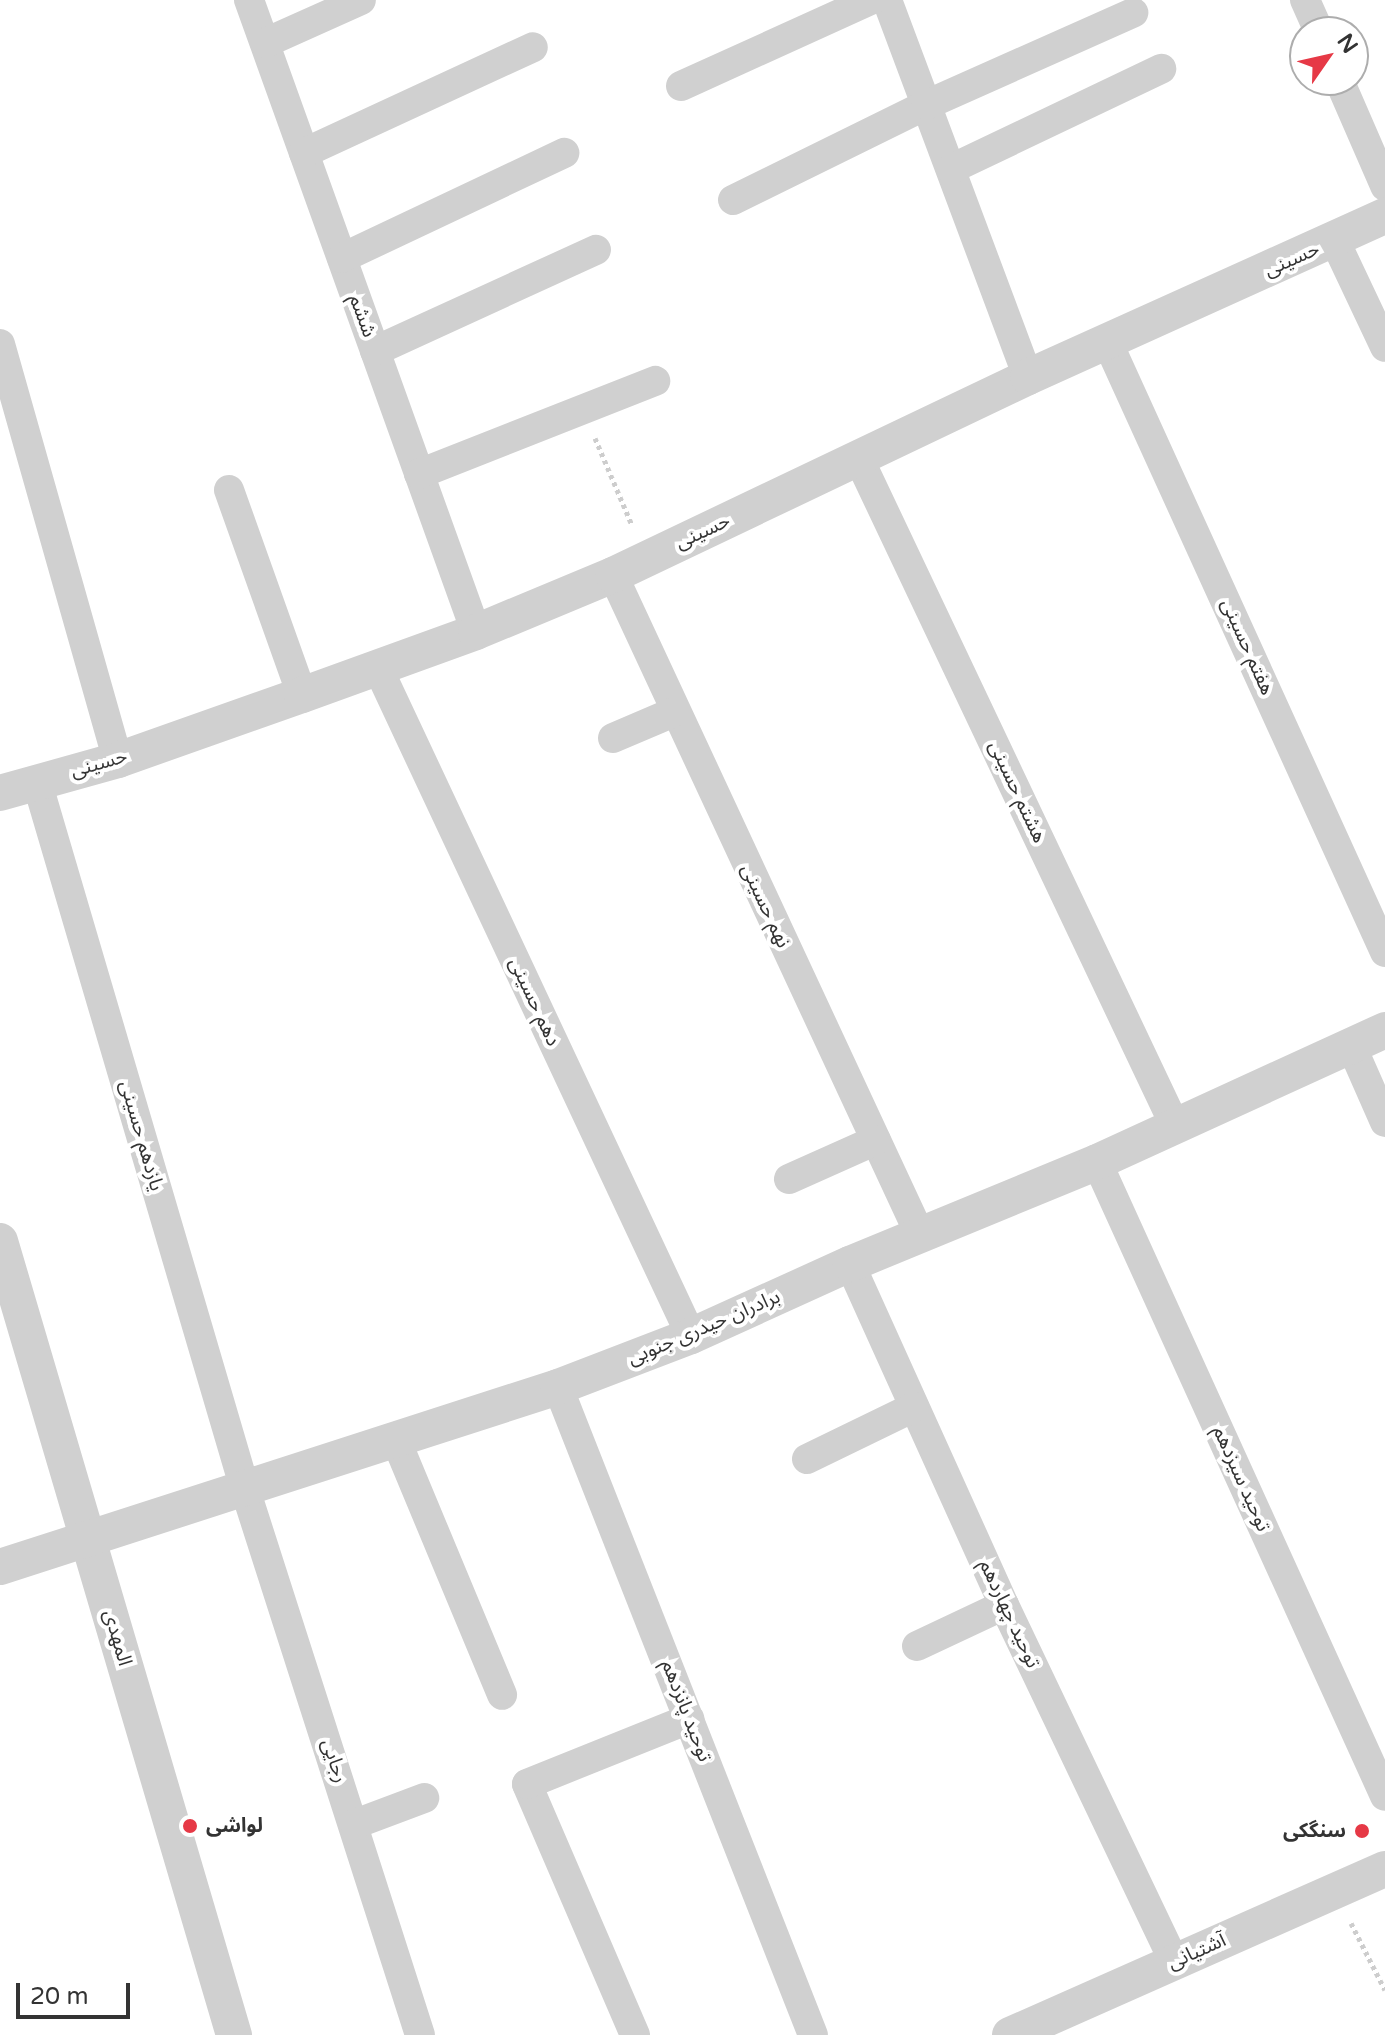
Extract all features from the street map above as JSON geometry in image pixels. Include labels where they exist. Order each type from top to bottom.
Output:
[{"type":"street","name":"ششم","points":[[249,0],[476,632]]},
{"type":"street","points":[[265,43],[361,0]]},
{"type":"street","points":[[681,86],[871,0]]},
{"type":"street","points":[[887,0],[1028,377]]},
{"type":"street","points":[[733,200],[926,105],[1133,13]]},
{"type":"street","points":[[304,153],[533,47]]},
{"type":"street","points":[[951,169],[1161,69]]},
{"type":"street","points":[[1346,96],[1385,186]]},
{"type":"street","points":[[342,258],[564,153]]},
{"type":"street","name":"حسینی","points":[[0,793],[118,760],[378,668],[476,632],[613,575],[1028,377],[1385,216]]},
{"type":"street","points":[[1335,241],[1385,347]]},
{"type":"street","points":[[375,351],[596,250]]},
{"type":"street","name":"هفتم حسینی","points":[[1108,343],[1385,952]]},
{"type":"street","points":[[0,344],[118,760]]},
{"type":"street","points":[[419,474],[655,381]]},
{"type":"street","name":"هشتم حسینی","points":[[859,459],[1175,1126]]},
{"type":"street","points":[[229,490],[302,695]]},
{"type":"street","name":"نهم حسینی","points":[[613,575],[674,712],[920,1235]]},
{"type":"street","name":"دهم حسینی","points":[[378,668],[691,1336]]},
{"type":"street","points":[[613,738],[674,712]]},
{"type":"street","name":"یازدهم حسینی","points":[[37,782],[245,1489]]},
{"type":"street","name":"برادران حیدری جنوبی","points":[[0,1567],[558,1387],[691,1336],[850,1264],[1097,1162],[1385,1030]]},
{"type":"street","points":[[1351,1045],[1385,1122]]},
{"type":"street","points":[[789,1179],[876,1140]]},
{"type":"street","name":"توحید سیزدهم","points":[[1097,1162],[1385,1796]]},
{"type":"street","name":"المهدی","points":[[0,1241],[234,2035]]},
{"type":"street","name":"توحید چهاردهم","points":[[850,1264],[1004,1605],[1174,1962]]},
{"type":"street","name":"توحید پانزدهم","points":[[558,1387],[813,2035]]},
{"type":"street","points":[[807,1459],[914,1407]]},
{"type":"street","points":[[396,1440],[502,1695]]},
{"type":"street","name":"رجایی","points":[[245,1489],[355,1824],[420,2035]]},
{"type":"street","points":[[917,1646],[1004,1605]]},
{"type":"street","points":[[635,2035],[527,1784],[689,1719]]},
{"type":"street","points":[[355,1824],[424,1798]]},
{"type":"street","name":"آشتیانی","points":[[1010,2035],[1385,1869]]},
{"type":"path","points":[[583,409],[646,559]]},
{"type":"path","points":[[1335,1891],[1385,1990]]},
{"type":"place","name":"لواشی","points":[[190,1826]]},
{"type":"place","name":"سنگکی","points":[[1362,1831]]}]
